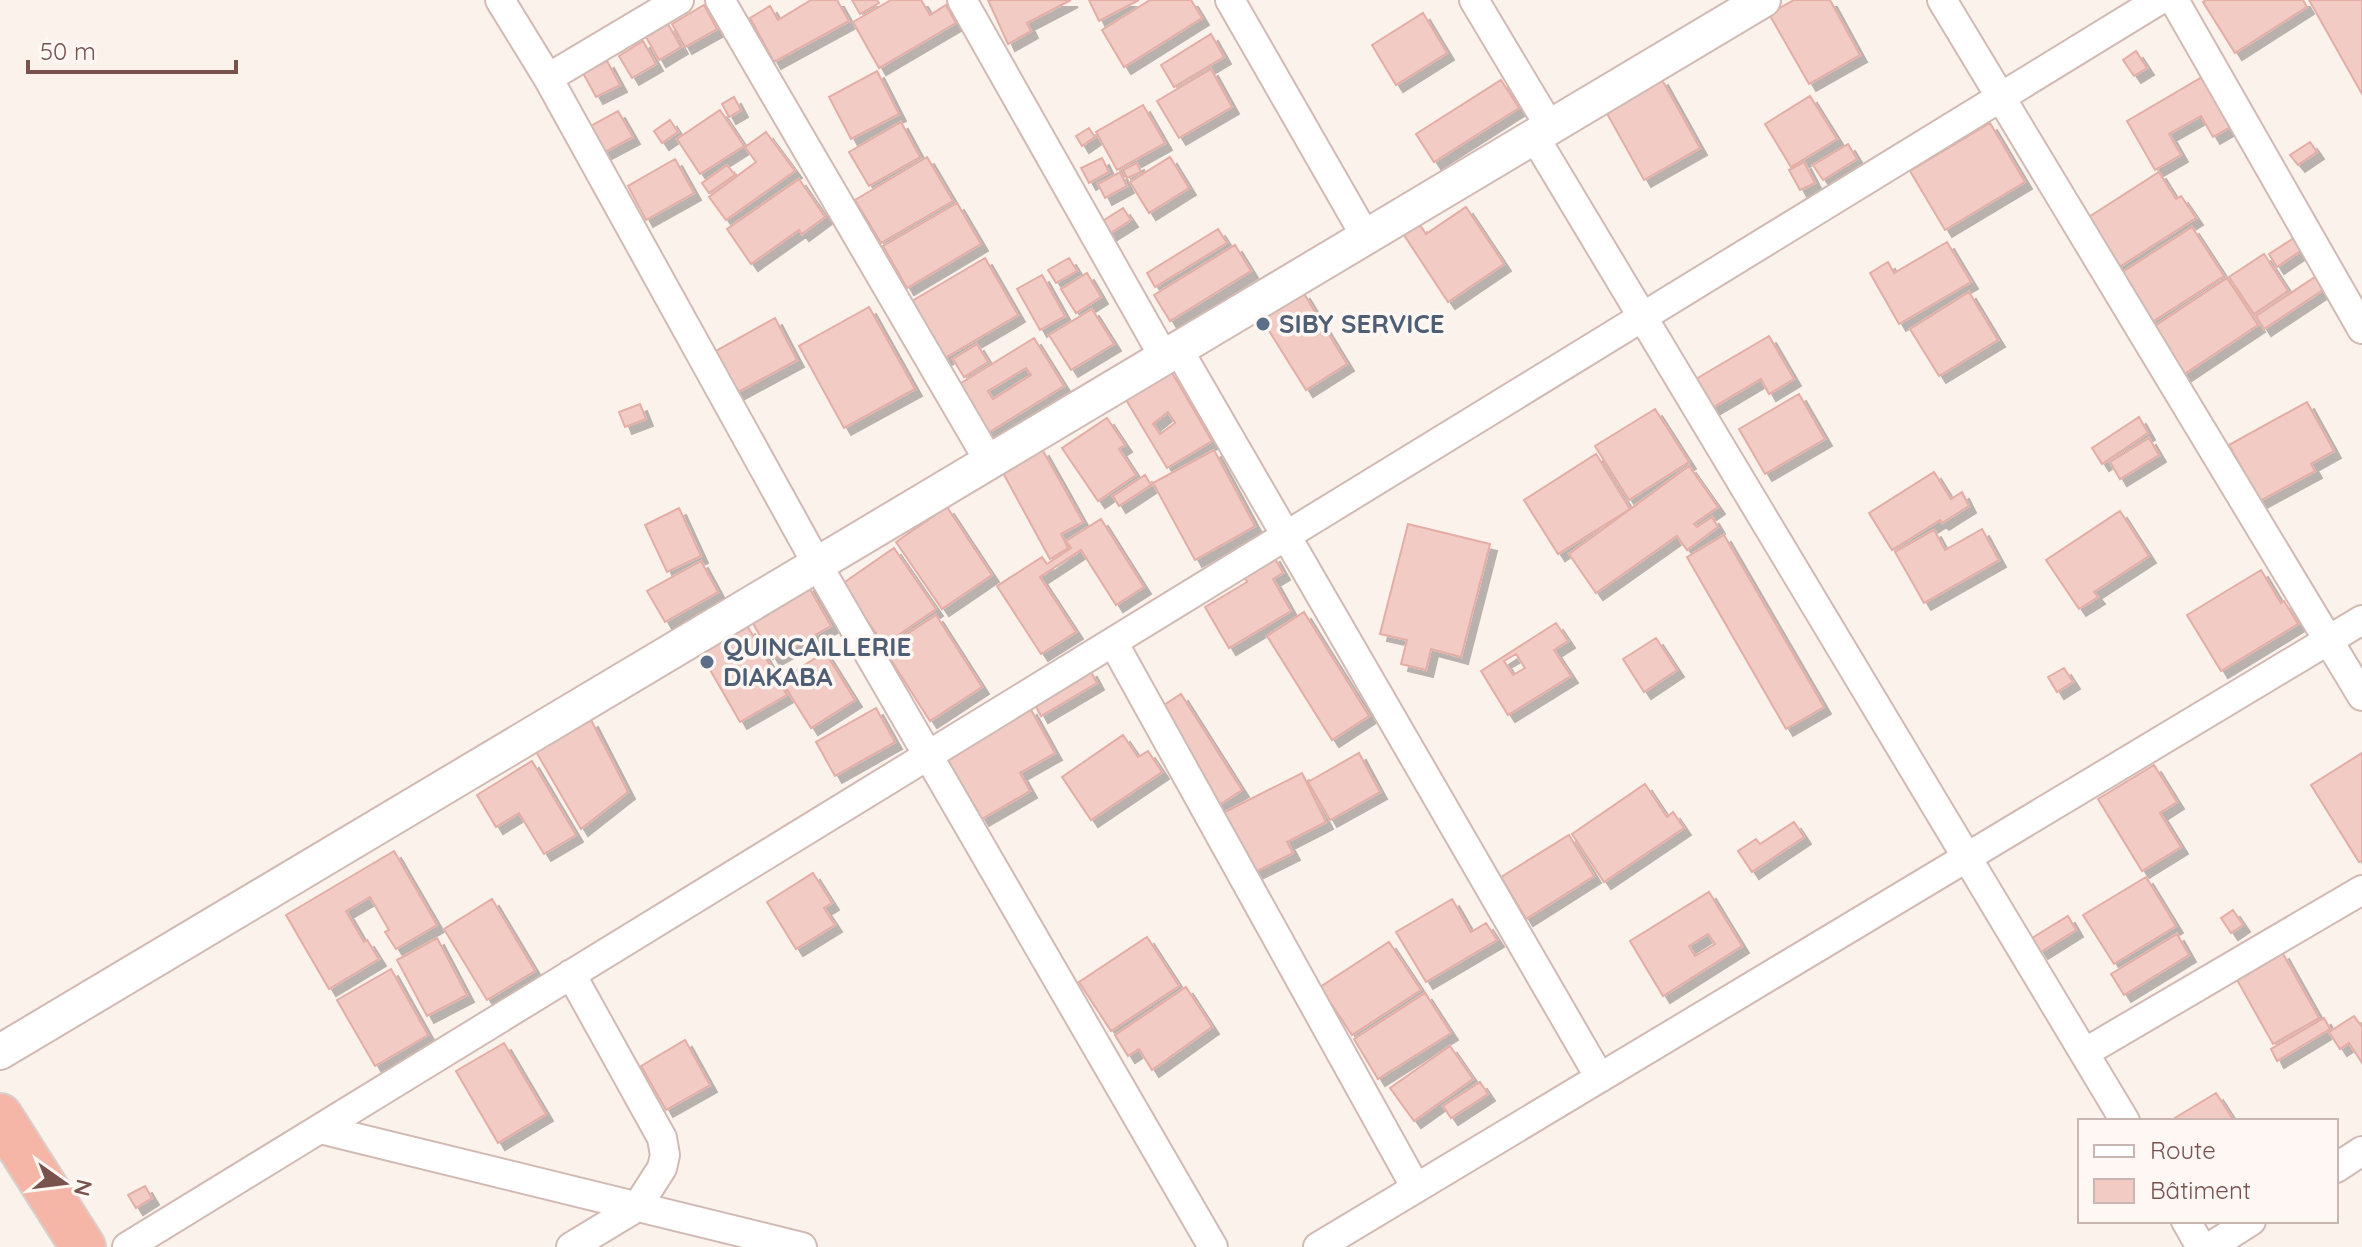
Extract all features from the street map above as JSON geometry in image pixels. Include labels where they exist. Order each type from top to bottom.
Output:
[{"type":"highway","points":[[0,1116],[83,1247]]},
{"type":"street","points":[[500,0],[548,78],[817,564],[1213,1247]]},
{"type":"street","points":[[548,78],[679,0]]},
{"type":"street","points":[[720,0],[989,461]]},
{"type":"street","points":[[962,0],[1171,353],[1286,536],[1600,1078]]},
{"type":"street","points":[[1230,0],[1366,237]]},
{"type":"street","points":[[1474,0],[1642,317],[2124,1119]]},
{"type":"street","points":[[0,1052],[1763,0]]},
{"type":"street","points":[[1942,0],[2362,696]]},
{"type":"street","points":[[127,1247],[2159,0]]},
{"type":"street","points":[[2174,0],[2362,329]]},
{"type":"street","points":[[1318,1247],[2362,620]]},
{"type":"street","points":[[1113,642],[1416,1188]]},
{"type":"street","points":[[2084,1053],[2362,890]]},
{"type":"street","points":[[571,974],[662,1138],[665,1155],[662,1168],[637,1207],[571,1247]]},
{"type":"street","points":[[320,1129],[802,1247]]},
{"type":"street","points":[[2338,1167],[2362,1151]]},
{"type":"street","points":[[2187,1223],[2201,1247]]},
{"type":"street","points":[[2210,1247],[2248,1223]]},
{"type":"building","points":[[811,0],[837,0],[849,21],[774,62],[750,18],[770,6],[778,20]]},
{"type":"building","points":[[852,0],[877,0],[879,3],[860,14]]},
{"type":"building","points":[[891,0],[921,0],[930,15],[946,5],[956,23],[879,68],[853,22]]},
{"type":"building","points":[[988,0],[1071,0],[1027,23],[1031,31],[1008,44]]},
{"type":"building","points":[[1089,0],[1139,0],[1099,21]]},
{"type":"building","points":[[1150,0],[1191,0],[1202,18],[1124,67],[1102,30]]},
{"type":"building","points":[[1794,0],[1830,0],[1860,55],[1809,84],[1769,14]]},
{"type":"building","points":[[2303,0],[2307,7],[2235,53],[2203,2]]},
{"type":"building","points":[[2309,0],[2362,0],[2362,94]]},
{"type":"building","points":[[704,5],[717,29],[685,47],[672,24]]},
{"type":"building","points":[[1423,13],[1447,53],[1396,85],[1372,45]]},
{"type":"building","points":[[668,24],[681,47],[659,60],[646,37]]},
{"type":"building","points":[[1211,34],[1224,57],[1174,87],[1161,65]]},
{"type":"building","points":[[643,41],[656,64],[632,78],[619,56]]},
{"type":"building","points":[[2136,51],[2147,68],[2134,76],[2123,60]]},
{"type":"building","points":[[607,61],[620,85],[596,97],[583,73]]},
{"type":"building","points":[[1211,69],[1232,107],[1179,138],[1157,101]]},
{"type":"building","points":[[877,71],[899,114],[851,139],[829,97]]},
{"type":"building","points":[[2204,76],[2232,126],[2213,137],[2201,116],[2169,134],[2181,155],[2155,170],[2127,121]]},
{"type":"building","points":[[1661,78],[1700,148],[1644,180],[1605,110]]},
{"type":"building","points":[[1501,80],[1519,108],[1434,162],[1416,134]]},
{"type":"building","points":[[1810,96],[1837,139],[1791,167],[1765,124]]},
{"type":"building","points":[[734,97],[741,110],[729,117],[722,104]]},
{"type":"building","points":[[1143,105],[1165,143],[1117,170],[1096,132]]},
{"type":"building","points":[[720,110],[744,146],[700,174],[677,139]]},
{"type":"building","points":[[618,111],[633,137],[605,152],[591,126]]},
{"type":"building","points":[[670,120],[678,132],[662,143],[654,131]]},
{"type":"building","points":[[901,122],[920,157],[869,186],[849,152]]},
{"type":"building","points":[[1990,123],[2025,182],[1945,230],[1910,171]]},
{"type":"building","points":[[1089,128],[1095,137],[1082,146],[1076,136]]},
{"type":"building","points":[[766,132],[795,171],[726,220],[709,197],[756,162],[745,147]]},
{"type":"building","points":[[2310,142],[2317,152],[2298,165],[2290,155]]},
{"type":"building","points":[[1848,144],[1857,159],[1823,180],[1813,165]]},
{"type":"building","points":[[927,157],[953,201],[881,243],[855,200]]},
{"type":"building","points":[[1170,157],[1189,188],[1149,213],[1130,182]]},
{"type":"building","points":[[1102,158],[1109,172],[1089,183],[1081,168]]},
{"type":"building","points":[[675,159],[694,193],[646,220],[628,186]]},
{"type":"building","points":[[1804,162],[1815,183],[1800,190],[1789,170]]},
{"type":"building","points":[[1137,163],[1141,172],[1127,178],[1123,170]]},
{"type":"building","points":[[727,165],[735,175],[709,193],[702,183]]},
{"type":"building","points":[[1120,172],[1127,186],[1105,198],[1098,184]]},
{"type":"building","points":[[2159,172],[2176,199],[2181,196],[2196,218],[2113,271],[2081,222]]},
{"type":"building","points":[[799,179],[825,217],[802,234],[799,230],[751,264],[727,229]]},
{"type":"building","points":[[957,203],[981,244],[907,288],[883,246]]},
{"type":"building","points":[[1466,207],[1504,264],[1448,302],[1404,235],[1420,225],[1426,234]]},
{"type":"building","points":[[1123,208],[1131,220],[1109,234],[1101,222]]},
{"type":"building","points":[[2192,227],[2224,276],[2149,324],[2118,275]]},
{"type":"building","points":[[1218,229],[1227,243],[1155,287],[1147,273]]},
{"type":"building","points":[[2297,236],[2305,248],[2277,267],[2269,254]]},
{"type":"building","points":[[1947,242],[1971,282],[1899,324],[1870,273],[1888,262],[1894,273]]},
{"type":"building","points":[[1235,245],[1251,271],[1170,321],[1154,295]]},
{"type":"building","points":[[2264,254],[2288,291],[2254,314],[2229,277]]},
{"type":"building","points":[[985,258],[1018,315],[945,358],[912,301]]},
{"type":"building","points":[[1069,258],[1077,271],[1056,283],[1048,270]]},
{"type":"building","points":[[1087,273],[1101,297],[1076,313],[1061,289]]},
{"type":"building","points":[[2321,273],[2329,286],[2264,329],[2256,316]]},
{"type":"building","points":[[1042,275],[1065,316],[1040,330],[1017,289]]},
{"type":"building","points":[[2227,278],[2258,325],[2180,377],[2149,330]]},
{"type":"building","points":[[1303,292],[1347,364],[1306,390],[1261,318]]},
{"type":"building","points":[[1969,292],[1998,340],[1939,376],[1910,329]]},
{"type":"building","points":[[869,307],[915,389],[844,428],[799,346]]},
{"type":"building","points":[[1092,309],[1114,344],[1071,370],[1049,335]]},
{"type":"building","points":[[775,318],[797,360],[729,397],[707,356]]},
{"type":"building","points":[[1769,336],[1794,379],[1769,394],[1761,379],[1705,412],[1689,383]]},
{"type":"building","points":[[1034,338],[1064,386],[988,433],[958,385]],"holes":[[[1026,368],[1031,375],[993,399],[988,391]]]},
{"type":"building","points":[[977,344],[988,362],[964,377],[953,359]]},
{"type":"building","points":[[1171,371],[1212,441],[1167,468],[1125,398]],"holes":[[[1168,412],[1175,423],[1160,434],[1153,424]]]},
{"type":"building","points":[[1799,394],[1825,439],[1765,474],[1739,429]]},
{"type":"building","points":[[2307,402],[2334,451],[2311,464],[2315,471],[2260,501],[2229,445]]},
{"type":"building","points":[[640,404],[646,419],[625,427],[619,412]]},
{"type":"building","points":[[1655,409],[1689,462],[1629,500],[1595,446]]},
{"type":"building","points":[[2139,417],[2148,433],[2102,464],[2092,448]]},
{"type":"building","points":[[1107,418],[1125,445],[1119,449],[1136,475],[1098,501],[1062,448]]},
{"type":"building","points":[[2149,438],[2159,455],[2120,479],[2110,462]]},
{"type":"building","points":[[1042,449],[1083,522],[1061,534],[1068,548],[1050,559],[1002,471]]},
{"type":"building","points":[[1214,450],[1255,526],[1195,560],[1153,483]]},
{"type":"building","points":[[1596,454],[1630,509],[1558,554],[1524,500]]},
{"type":"building","points":[[1689,466],[1718,507],[1694,524],[1697,527],[1712,517],[1718,527],[1687,550],[1677,536],[1596,593],[1569,554]]},
{"type":"building","points":[[1934,472],[1951,499],[1962,492],[1969,506],[1892,550],[1869,513]]},
{"type":"building","points":[[1145,475],[1151,485],[1119,506],[1113,496]]},
{"type":"building","points":[[947,507],[992,575],[942,609],[896,542]]},
{"type":"building","points":[[679,508],[701,556],[667,572],[645,525]]},
{"type":"building","points":[[2120,511],[2149,556],[2094,592],[2098,597],[2079,609],[2046,560]]},
{"type":"building","points":[[1101,519],[1144,587],[1116,605],[1081,550],[1040,577],[1076,632],[1041,654],[997,586],[1042,557],[1047,564],[1071,548],[1066,541]]},
{"type":"building","points":[[1408,524],[1490,544],[1461,657],[1431,649],[1426,670],[1401,664],[1407,640],[1380,634]]},
{"type":"building","points":[[1982,529],[1999,560],[1924,603],[1895,552],[1934,530],[1945,550]]},
{"type":"building","points":[[1724,535],[1824,707],[1786,729],[1687,557]]},
{"type":"building","points":[[894,548],[936,609],[884,645],[842,584]]},
{"type":"building","points":[[1273,555],[1283,573],[1273,579],[1291,611],[1229,648],[1205,607],[1247,582],[1242,573]]},
{"type":"building","points":[[701,561],[718,592],[665,622],[647,591]]},
{"type":"building","points":[[2261,570],[2298,624],[2221,671],[2187,615]]},
{"type":"building","points":[[807,584],[831,626],[773,659],[750,618]]},
{"type":"building","points":[[1304,612],[1369,716],[1332,740],[1267,636]]},
{"type":"building","points":[[936,615],[982,687],[930,721],[884,649]]},
{"type":"building","points":[[1556,623],[1568,641],[1554,650],[1571,676],[1508,715],[1481,671]],"holes":[[[1516,654],[1525,668],[1513,675],[1504,661]]]},
{"type":"building","points":[[748,627],[787,695],[740,722],[701,654]]},
{"type":"building","points":[[1656,638],[1677,670],[1644,692],[1623,659]]},
{"type":"building","points":[[825,652],[855,700],[811,728],[781,680]]},
{"type":"building","points":[[2064,668],[2073,682],[2057,692],[2048,677]]},
{"type":"building","points":[[1090,670],[1097,683],[1041,716],[1034,703]]},
{"type":"building","points":[[1181,694],[1242,790],[1216,807],[1155,711]]},
{"type":"building","points":[[876,708],[895,742],[835,776],[816,742]]},
{"type":"building","points":[[1030,708],[1055,753],[1020,773],[1030,791],[982,819],[946,757]]},
{"type":"building","points":[[591,720],[628,792],[581,829],[535,750]]},
{"type":"building","points":[[1123,735],[1138,757],[1148,751],[1162,772],[1091,820],[1062,777]]},
{"type":"building","points":[[1359,753],[1380,792],[1330,820],[1308,782]]},
{"type":"building","points":[[2362,753],[2362,861],[2359,862],[2311,785]]},
{"type":"building","points":[[532,761],[576,835],[544,854],[519,813],[496,827],[477,795]]},
{"type":"building","points":[[2154,765],[2177,802],[2160,813],[2181,847],[2142,871],[2098,799]]},
{"type":"building","points":[[1302,773],[1326,822],[1287,842],[1293,853],[1253,873],[1223,813]]},
{"type":"building","points":[[1645,784],[1667,817],[1673,812],[1684,828],[1604,882],[1572,834]]},
{"type":"building","points":[[1794,822],[1804,837],[1752,872],[1738,851],[1756,839],[1760,844]]},
{"type":"building","points":[[1569,835],[1594,876],[1526,919],[1501,877]]},
{"type":"building","points":[[394,851],[437,925],[396,949],[370,897],[346,911],[364,942],[367,940],[379,959],[329,989],[286,915]]},
{"type":"building","points":[[813,873],[832,903],[824,908],[835,925],[796,949],[767,902]]},
{"type":"building","points":[[2146,877],[2176,926],[2114,964],[2083,915]]},
{"type":"building","points":[[1709,892],[1742,946],[1663,996],[1630,941]],"holes":[[[1708,934],[1715,944],[1695,956],[1689,946]]]},
{"type":"building","points":[[492,899],[535,971],[487,1000],[444,929]]},
{"type":"building","points":[[1452,899],[1471,932],[1486,923],[1497,940],[1426,982],[1396,932]]},
{"type":"building","points":[[2233,910],[2243,925],[2231,933],[2221,918]]},
{"type":"building","points":[[2068,916],[2076,930],[2041,952],[2032,938]]},
{"type":"building","points":[[2177,934],[2189,955],[2124,995],[2111,974]]},
{"type":"building","points":[[1147,937],[1179,986],[1111,1031],[1079,982]]},
{"type":"building","points":[[437,938],[467,995],[427,1016],[397,960]]},
{"type":"building","points":[[1389,942],[1421,990],[1352,1035],[1320,987]]},
{"type":"building","points":[[2282,952],[2319,1018],[2273,1044],[2236,978]]},
{"type":"building","points":[[391,969],[428,1035],[375,1066],[337,1000]]},
{"type":"building","points":[[1186,987],[1212,1027],[1152,1070],[1139,1049],[1128,1056],[1115,1035]]},
{"type":"building","points":[[1425,993],[1451,1033],[1378,1079],[1354,1039]]},
{"type":"building","points":[[2354,1016],[2362,1027],[2362,1063],[2349,1043],[2340,1049],[2329,1032]]},
{"type":"building","points":[[2324,1018],[2330,1029],[2277,1061],[2271,1049]]},
{"type":"building","points":[[685,1040],[710,1085],[666,1110],[641,1066]]},
{"type":"building","points":[[504,1043],[546,1114],[498,1143],[456,1071]]},
{"type":"building","points":[[1450,1046],[1473,1079],[1414,1121],[1390,1088]]},
{"type":"building","points":[[1480,1082],[1488,1094],[1451,1118],[1443,1106]]},
{"type":"building","points":[[2216,1093],[2233,1119],[2173,1119]]},
{"type":"building","points":[[145,1186],[152,1198],[136,1208],[128,1195]]},
{"type":"place","name":"SIBY SERVICE","points":[[1263,324]]},
{"type":"place","name":"QUINCAILLERIE DIAKABA","points":[[707,662]]}]
